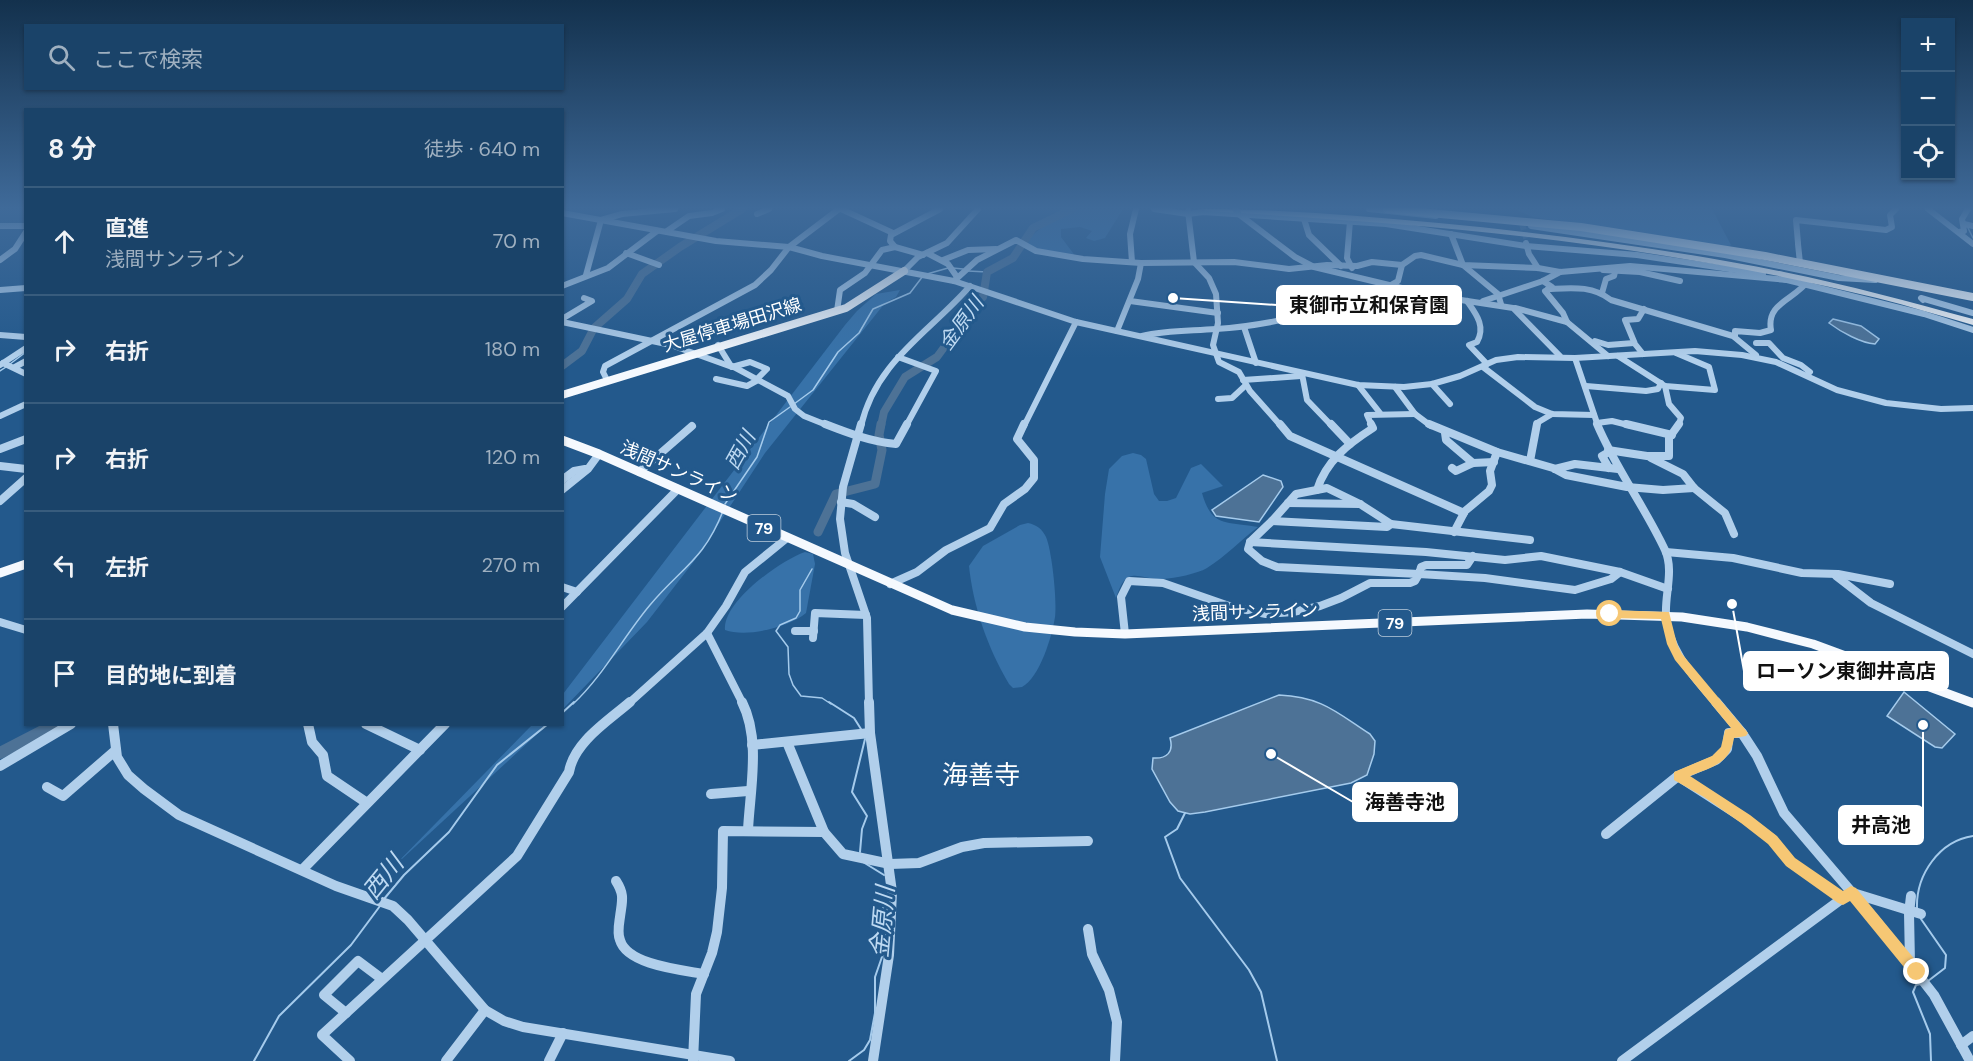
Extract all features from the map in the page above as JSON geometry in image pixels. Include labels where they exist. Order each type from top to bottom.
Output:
[{"type":"highway","points":[[1698,259],[1806,278],[1973,320]]},
{"type":"highway","points":[[1716,259],[1815,277],[1973,320]]},
{"type":"main road","points":[[1773,259],[1973,297]]},
{"type":"main road","name":"大屋停車場田沢線","points":[[564,394],[718,345],[837,311],[859,302],[903,271]]},
{"type":"main road","name":"浅間サンライン","points":[[564,441],[599,454],[946,608],[992,621],[1053,631],[1125,634],[1580,615],[1666,615],[1745,627],[1805,642],[1866,661],[1973,703]]},
{"type":"main road","points":[[0,573],[24,565]]},
{"type":"street","points":[[586,275],[590,259]]},
{"type":"street","points":[[564,285],[608,268],[620,259]]},
{"type":"street","points":[[640,259],[658,264]]},
{"type":"street","points":[[607,380],[602,369],[605,366],[755,285],[780,259]]},
{"type":"street","points":[[839,259],[955,279],[1076,321],[1301,375],[1358,385],[1395,387],[1432,384],[1456,378],[1500,360],[1674,352],[1731,352],[1788,365],[1838,390],[1865,398],[1935,408],[1973,408]]},
{"type":"street","points":[[837,311],[840,290],[872,266],[877,259]]},
{"type":"street","points":[[903,271],[917,259]]},
{"type":"street","points":[[939,259],[948,264],[955,279]]},
{"type":"street","points":[[955,279],[972,264],[983,259]]},
{"type":"street","points":[[1080,259],[1141,263],[1233,262],[1289,269],[1350,266],[1372,262],[1402,265],[1411,259]]},
{"type":"street","points":[[1194,259],[1214,286],[1218,313],[1214,353],[1219,362],[1239,372],[1244,383],[1290,436],[1464,513]]},
{"type":"street","points":[[1298,259],[1314,267],[1391,287],[1467,302],[1501,304],[1567,322],[1608,356]]},
{"type":"street","points":[[1333,259],[1341,266]]},
{"type":"street","points":[[1347,259],[1360,278]]},
{"type":"street","points":[[1435,259],[1463,265],[1538,268],[1560,272],[1630,266],[1719,276],[1807,282],[1924,312],[1973,330]]},
{"type":"street","points":[[1460,259],[1463,265],[1498,294],[1501,304]]},
{"type":"street","points":[[1532,259],[1538,268]]},
{"type":"street","points":[[1658,259],[1788,280]]},
{"type":"street","points":[[1742,259],[1839,278],[1882,280]]},
{"type":"street","points":[[1800,259],[1800,263]]},
{"type":"street","points":[[1117,331],[1130,301],[1141,263]]},
{"type":"street","points":[[1141,336],[1161,331],[1244,327],[1376,294],[1398,281],[1402,265]]},
{"type":"street","points":[[1592,269],[1640,272],[1680,281]]},
{"type":"street","points":[[1481,302],[1498,294],[1543,281],[1560,272]]},
{"type":"street","points":[[1602,293],[1606,279],[1614,276],[1615,272]]},
{"type":"street","points":[[1543,281],[1552,287],[1545,291],[1563,313],[1567,322]]},
{"type":"street","points":[[1735,337],[1736,331],[1760,333],[1771,330],[1769,319],[1774,309],[1801,291],[1807,282]]},
{"type":"street","points":[[873,1061],[888,955],[892,892],[890,864],[870,733],[866,615],[849,566],[841,533],[841,495],[872,393],[898,357],[925,333],[936,318],[958,301],[970,286]]},
{"type":"street","points":[[1391,287],[1396,297],[1428,295]]},
{"type":"street","points":[[0,290],[24,288]]},
{"type":"street","points":[[1548,289],[1583,288],[1602,293],[1611,300],[1735,337],[1758,357]]},
{"type":"street","points":[[564,320],[592,301],[584,298]]},
{"type":"street","points":[[1923,300],[1922,298],[1973,313]]},
{"type":"street","points":[[1130,301],[1218,313]]},
{"type":"street","points":[[1467,302],[1478,315],[1482,330],[1477,342],[1468,345],[1485,365],[1535,407],[1552,414],[1594,415]]},
{"type":"street","points":[[1514,308],[1560,356]]},
{"type":"street","points":[[1643,354],[1634,343],[1625,320],[1638,319],[1644,309]]},
{"type":"street","points":[[564,321],[696,352],[758,379],[788,396],[795,409],[804,416],[858,436],[866,436],[881,444],[896,444],[936,371],[898,357]]},
{"type":"street","points":[[890,584],[917,572],[946,550],[990,528],[1004,504],[1025,489],[1034,478],[1034,460],[1017,439],[1076,321]]},
{"type":"street","points":[[1244,327],[1256,363]]},
{"type":"street","points":[[0,335],[24,338]]},
{"type":"street","points":[[1587,338],[1608,345],[1634,343]]},
{"type":"street","points":[[1756,343],[1769,343],[1783,358],[1806,367],[1810,372],[1807,374]]},
{"type":"street","points":[[718,345],[732,367]]},
{"type":"street","points":[[1575,358],[1600,348]]},
{"type":"street","points":[[2,364],[24,349]]},
{"type":"street","points":[[1618,356],[1663,385],[1715,390],[1709,367],[1674,352]]},
{"type":"street","points":[[1575,358],[1609,451],[1627,487],[1666,552],[1670,574],[1666,615],[1672,644],[1678,657],[1742,733],[1757,756],[1784,813],[1847,895],[1910,963],[1934,995],[1970,1061]]},
{"type":"street","points":[[15,367],[24,362]]},
{"type":"street","points":[[716,379],[747,386],[767,369],[750,362],[732,367]]},
{"type":"street","points":[[2,364],[15,367],[24,373]]},
{"type":"street","points":[[1218,399],[1232,398],[1244,383],[1301,375]]},
{"type":"street","points":[[1301,375],[1307,400],[1350,444]]},
{"type":"street","points":[[1432,384],[1450,404]]},
{"type":"street","points":[[1358,385],[1380,413]]},
{"type":"street","points":[[1586,386],[1646,391],[1658,389],[1663,385]]},
{"type":"street","points":[[1609,468],[1602,456],[1609,451],[1647,456],[1669,456],[1668,447],[1681,418],[1669,404],[1663,385]]},
{"type":"street","points":[[1395,387],[1415,414],[1445,433],[1497,452],[1555,469],[1566,476],[1627,487],[1663,490],[1694,488]]},
{"type":"street","points":[[0,416],[24,405]]},
{"type":"street","points":[[1317,490],[1320,478],[1337,456],[1372,429],[1367,415],[1415,414]]},
{"type":"street","points":[[1530,461],[1537,423],[1552,414]]},
{"type":"street","points":[[1597,423],[1612,421],[1672,435]]},
{"type":"street","points":[[639,472],[692,426]]},
{"type":"street","points":[[1445,433],[1446,441],[1473,463]]},
{"type":"street","points":[[0,449],[24,440]]},
{"type":"street","points":[[1454,532],[1464,513],[1489,491],[1492,485],[1490,471],[1497,452]]},
{"type":"street","points":[[564,488],[588,469],[599,454]]},
{"type":"street","points":[[1647,456],[1683,474],[1694,488],[1725,513],[1734,534]]},
{"type":"street","points":[[1452,468],[1459,470],[1473,463],[1494,462]]},
{"type":"street","points":[[1555,469],[1575,464],[1618,469]]},
{"type":"street","points":[[0,466],[24,469]]},
{"type":"street","points":[[564,478],[574,471],[588,469]]},
{"type":"street","points":[[0,501],[24,479]]},
{"type":"street","points":[[564,605],[678,489]]},
{"type":"street","points":[[1530,540],[1391,524],[1332,489],[1296,494],[1250,542],[1248,549],[1262,561],[1277,567],[1485,578],[1575,590],[1611,579],[1620,572]]},
{"type":"street","points":[[841,495],[875,517]]},
{"type":"street","points":[[1288,503],[1360,504]]},
{"type":"street","points":[[1272,521],[1387,527],[1391,524]]},
{"type":"street","points":[[350,1061],[322,1035],[517,856],[569,772],[572,759],[584,743],[706,633],[726,606],[746,572],[787,538]]},
{"type":"street","points":[[1250,542],[1506,560],[1541,556],[1620,572],[1668,589]]},
{"type":"street","points":[[1666,552],[1728,557],[1802,573],[1866,578],[1890,584]]},
{"type":"street","points":[[1125,634],[1120,597],[1129,581],[1142,579],[1167,584],[1252,612],[1281,614],[1339,600],[1367,583],[1410,583],[1415,581],[1421,567],[1467,565],[1472,561],[1473,556]]},
{"type":"street","points":[[1836,576],[1871,603],[1973,654]]},
{"type":"street","points":[[564,588],[577,592]]},
{"type":"street","points":[[795,631],[814,635],[815,613],[866,615]]},
{"type":"street","points":[[0,622],[24,629]]},
{"type":"street","points":[[706,633],[750,718],[752,745],[747,830]]},
{"type":"street","points":[[0,766],[68,726]]},
{"type":"street","points":[[114,726],[117,731],[116,750],[120,764],[139,786],[179,815],[345,890],[393,906],[485,1010],[504,1021],[523,1027],[693,1058],[730,1061]]},
{"type":"street","points":[[308,726],[312,742],[323,755],[327,776],[367,803]]},
{"type":"street","points":[[370,726],[420,750]]},
{"type":"street","points":[[302,870],[443,726]]},
{"type":"street","points":[[752,745],[870,733]]},
{"type":"street","points":[[1606,834],[1678,776],[1716,759],[1726,749],[1729,733],[1742,733]]},
{"type":"street","points":[[787,742],[824,832],[843,854],[890,864],[919,863],[962,847],[984,843],[1088,841]]},
{"type":"street","points":[[48,787],[63,796],[116,750]]},
{"type":"street","points":[[1678,776],[1708,793],[1745,819],[1772,840],[1790,862],[1847,895],[1921,914]]},
{"type":"street","points":[[711,794],[748,791]]},
{"type":"street","points":[[693,1058],[696,993],[717,932],[722,888],[723,831],[824,832]]},
{"type":"street","points":[[616,881],[623,892],[619,939],[622,948],[644,961],[704,974]]},
{"type":"street","points":[[1622,1061],[1847,895]]},
{"type":"street","points":[[1910,963],[1913,950],[1909,937],[1907,910],[1911,896]]},
{"type":"street","points":[[1088,929],[1092,954],[1109,990],[1117,1023],[1115,1061]]},
{"type":"street","points":[[346,1013],[324,995],[358,961],[382,979]]},
{"type":"street","points":[[446,1061],[485,1010]]},
{"type":"street","points":[[549,1061],[562,1033]]},
{"type":"street","points":[[1961,1045],[1973,1036]]},
{"type":"shaded area","points":[[900,290],[896,297],[885,303],[765,453],[695,560],[647,622],[564,708],[564,693],[845,325],[876,294]]},
{"type":"shaded area","points":[[1833,319],[1861,326],[1879,339],[1875,344],[1857,339],[1829,323]]},
{"type":"shaded area","points":[[1133,453],[1146,459],[1154,494],[1159,501],[1176,498],[1191,468],[1201,464],[1223,486],[1202,493],[1215,518],[1228,523],[1258,527],[1220,559],[1203,570],[1163,579],[1129,577],[1124,580],[1116,598],[1100,557],[1105,494],[1109,469],[1122,456]]},
{"type":"shaded area","points":[[1263,475],[1281,481],[1283,487],[1259,522],[1216,516],[1212,510]]},
{"type":"shaded area","points":[[1028,523],[1037,526],[1046,537],[1054,576],[1055,617],[1040,665],[1028,682],[1022,687],[1013,688],[1001,671],[988,642],[974,596],[969,566],[983,546],[1020,525]]},
{"type":"shaded area","points":[[805,552],[813,554],[815,564],[806,613],[789,623],[767,630],[745,633],[725,630],[733,607],[743,595],[768,573]]},
{"type":"shaded area","points":[[1904,692],[1955,734],[1942,748],[1935,747],[1887,716]]},
{"type":"shaded area","points":[[1279,695],[1318,702],[1370,734],[1375,741],[1374,754],[1367,775],[1351,783],[1205,812],[1190,814],[1178,811],[1170,802],[1152,769],[1153,758],[1166,756],[1170,751],[1170,738]]},
{"type":"shaded area","points":[[531,726],[546,726],[390,870]]},
{"type":"waterway","points":[[564,364],[582,351],[594,328],[627,299],[642,274],[664,259]]},
{"type":"waterway","name":"金原川","points":[[881,426],[884,412],[905,377],[937,357],[951,338],[967,309],[983,297],[987,272],[1012,259]]},
{"type":"waterway","name":"西川","points":[[927,274],[948,268]]},
{"type":"waterway","name":"西川","points":[[953,268],[963,269]]},
{"type":"waterway","name":"西川","points":[[968,271],[987,272]]},
{"type":"waterway","name":"西川","points":[[794,404],[813,390],[838,352],[859,333],[873,309],[910,293],[923,276]]},
{"type":"waterway","points":[[10,364],[24,354]]},
{"type":"waterway","points":[[0,371],[6,367]]},
{"type":"waterway","name":"西川","points":[[725,504],[757,457],[769,422],[790,407]]},
{"type":"waterway","name":"金原川","points":[[818,532],[836,494],[875,484],[882,450],[879,435],[881,424]]},
{"type":"waterway","name":"西川","points":[[573,704],[594,681],[650,605],[700,553],[716,528],[723,511]]},
{"type":"waterway","name":"金原川","points":[[812,569],[800,590],[800,611],[796,618],[780,625],[776,631],[788,647],[789,674],[801,696],[822,698],[831,704]]},
{"type":"waterway","name":"西川","points":[[564,711],[574,702]]},
{"type":"waterway","name":"金原川","points":[[829,702],[854,718],[861,729]]},
{"type":"waterway","points":[[0,753],[52,726]]},
{"type":"waterway","name":"西川","points":[[384,899],[404,875],[449,832],[497,765],[546,726]]},
{"type":"waterway","name":"金原川","points":[[860,852],[862,829],[867,816],[852,792],[865,739]]},
{"type":"waterway","points":[[1185,813],[1177,829],[1165,837],[1180,878],[1249,970],[1261,992],[1277,1061]]},
{"type":"waterway","points":[[1917,908],[1921,884],[1932,862],[1950,845],[1973,836]]},
{"type":"waterway","name":"金原川","points":[[863,862],[884,875]]},
{"type":"waterway","name":"金原川","points":[[849,1061],[864,1050],[870,1040],[875,1013],[875,977],[883,954],[880,917],[887,897]]},
{"type":"waterway","name":"西川","points":[[254,1061],[279,1016],[351,945],[380,906]]},
{"type":"waterway","points":[[1921,919],[1946,955],[1945,968],[1928,981]]},
{"type":"waterway","points":[[1921,984],[1916,985],[1913,992],[1930,1034],[1931,1061]]},
{"type":"place","name":"東御市立和保育園","points":[[1173,298]]},
{"type":"place","name":"ローソン東御井高店","points":[[1732,604]]},
{"type":"place","name":"井高池","points":[[1923,725]]},
{"type":"place","name":"海善寺池","points":[[1271,754]]},
{"type":"district","name":"海善寺","points":[[981,775]]},
{"type":"route","points":[[1610,614],[1666,615],[1672,644],[1678,657],[1742,733],[1729,733],[1726,749],[1716,759],[1678,776],[1708,793],[1745,819],[1772,840],[1790,862],[1843,898],[1851,892],[1917,972]]}]
